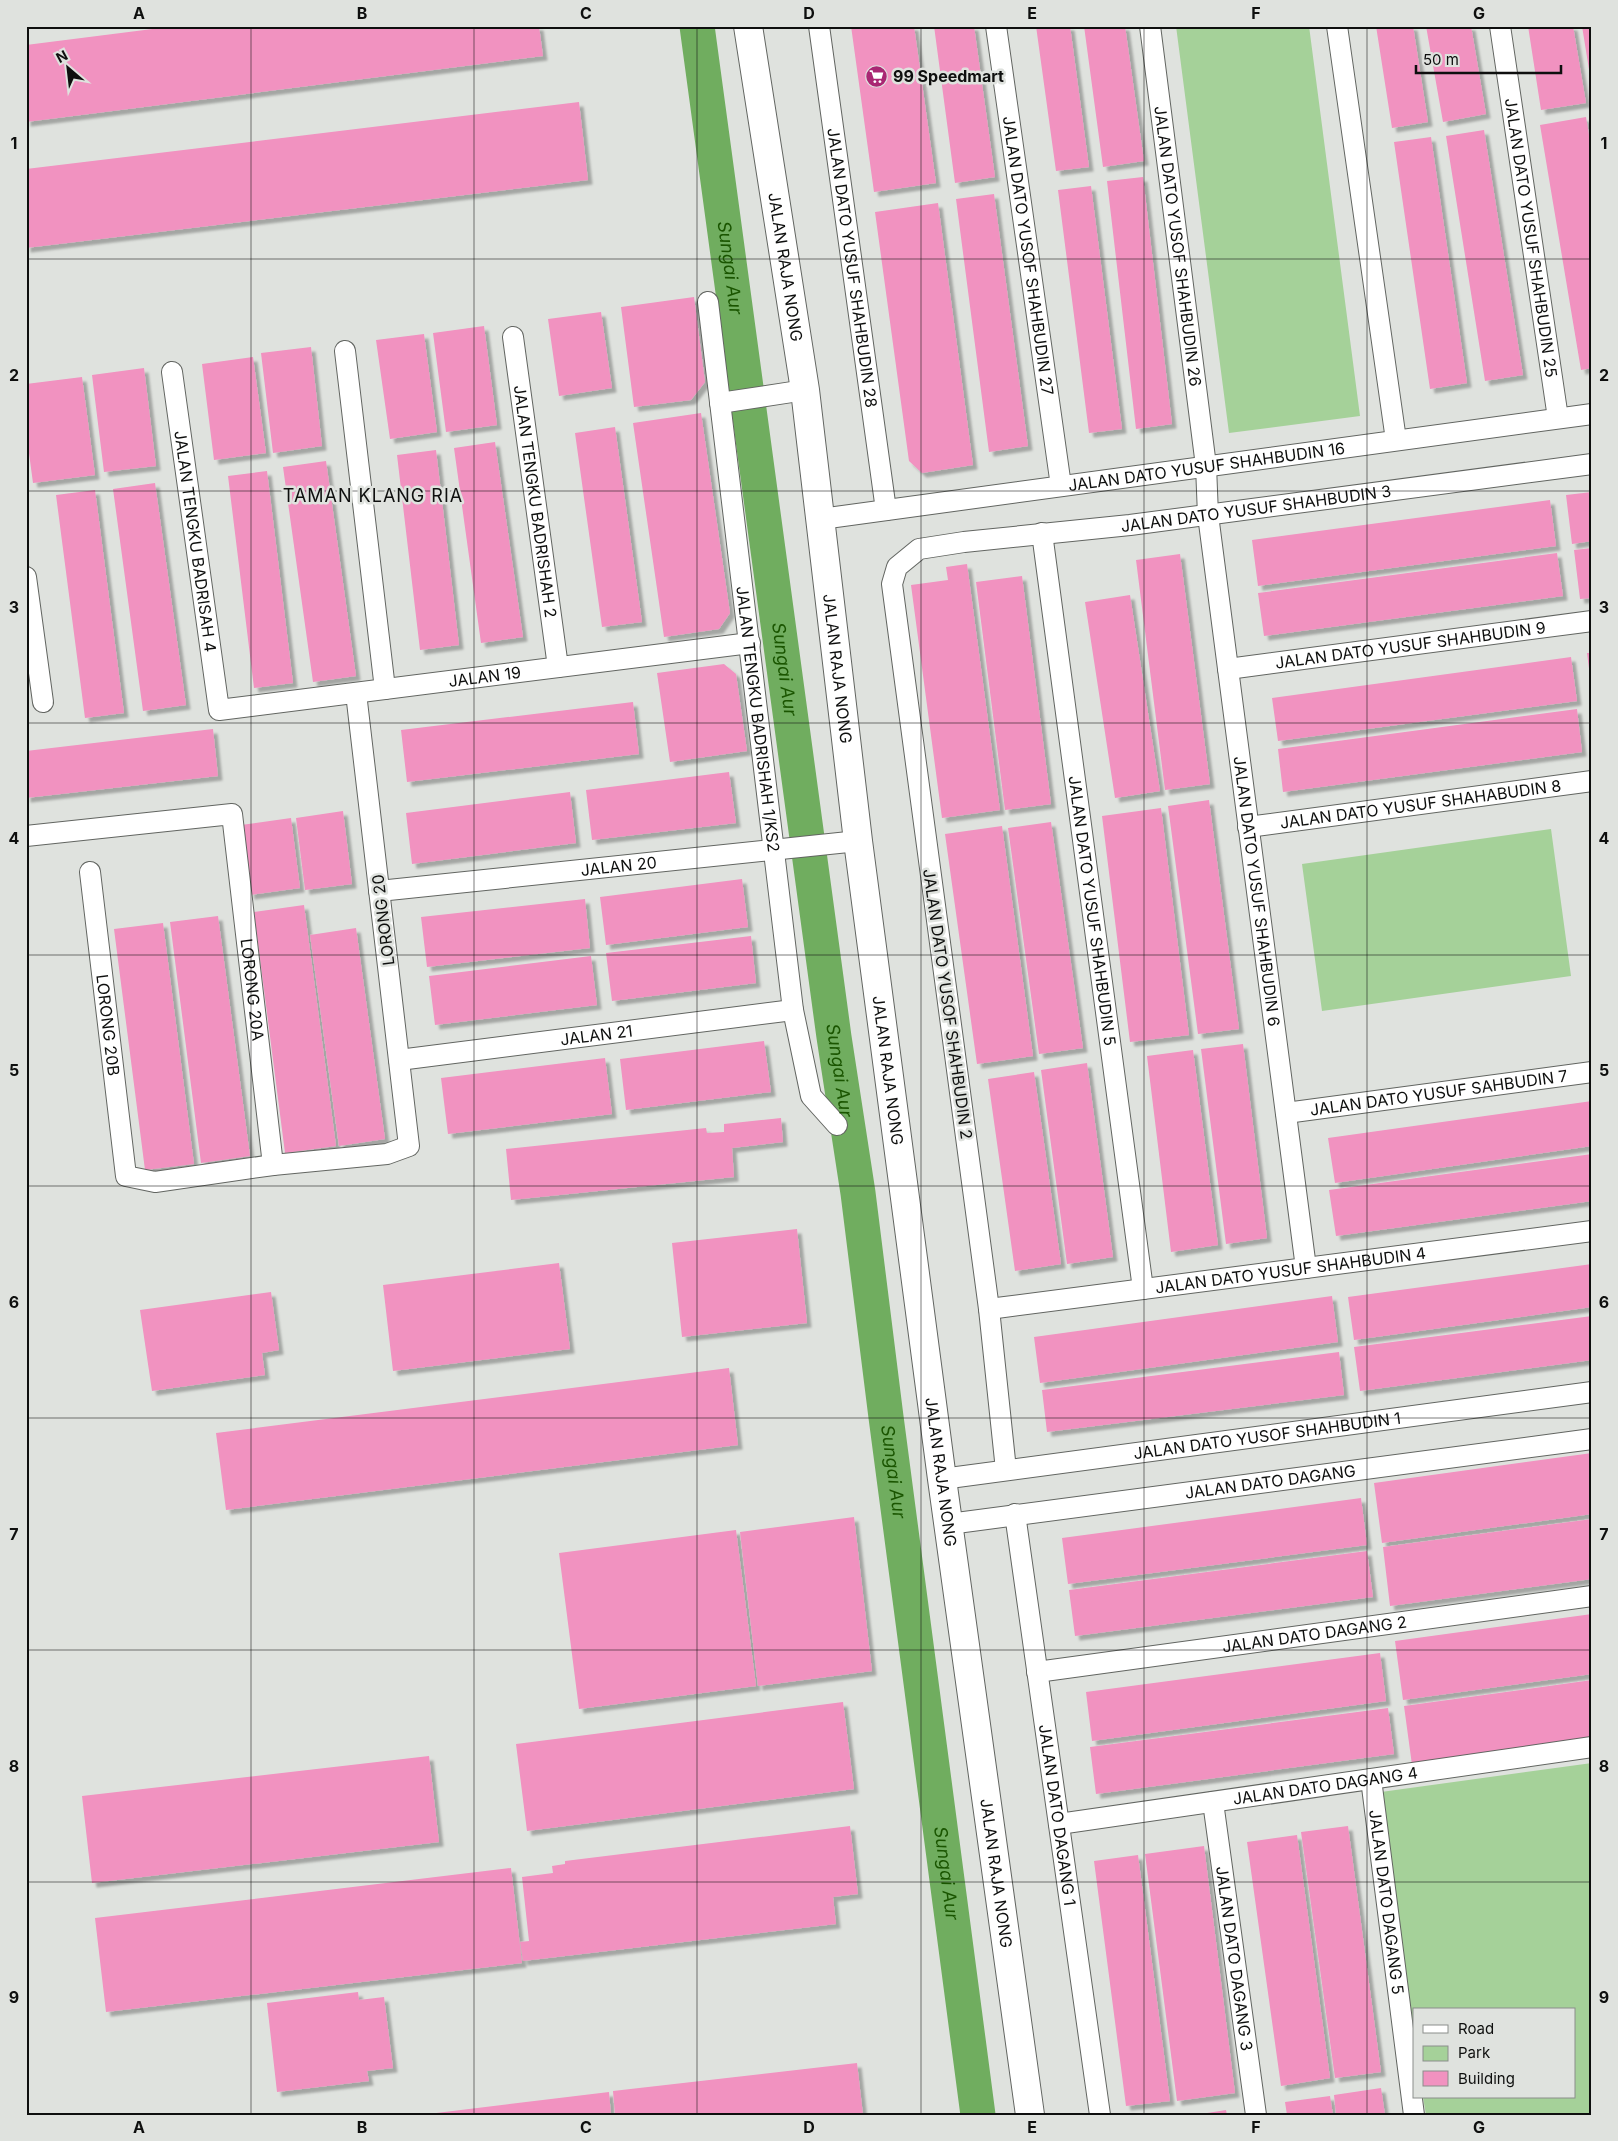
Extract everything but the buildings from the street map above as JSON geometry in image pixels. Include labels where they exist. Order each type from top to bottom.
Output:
[{"type":"main road","name":"JALAN RAJA NONG","points":[[748,26],[805,390],[858,841],[942,1479],[1030,2115]]},
{"type":"street","name":"JALAN DATO YUSUF SHAHBUDIN 28","points":[[820,26],[886,510]]},
{"type":"street","name":"JALAN DATO YUSOF SHAHBUDIN 27","points":[[996,26],[1061,486]]},
{"type":"street","name":"JALAN DATO YUSOF SHAHBUDIN 26","points":[[1150,26],[1206,466],[1208,515]]},
{"type":"street","points":[[1337,26],[1396,440]]},
{"type":"street","name":"JALAN DATO YUSUF SHAHBUDIN 25","points":[[1500,26],[1558,418]]},
{"type":"street","name":"JALAN TENGKU BADRISHAH 1/KS2","points":[[708,302],[738,400],[750,643],[793,1010],[811,1096],[838,1125]]},
{"type":"street","name":"JALAN TENGKU BADRISHAH 2","points":[[513,337],[558,667]]},
{"type":"street","points":[[345,351],[385,690]]},
{"type":"street","name":"JALAN TENGKU BADRISAH 4","points":[[172,372],[219,710]]},
{"type":"street","points":[[738,400],[805,390]]},
{"type":"street","name":"JALAN DATO YUSUF SHAHBUDIN 16","points":[[821,518],[1592,414]]},
{"type":"street","name":"JALAN DATO YUSUF SHAHBUDIN 3","points":[[920,549],[1042,533],[1130,525],[1592,464]]},
{"type":"street","name":"JALAN DATO YUSUF SHAHBUDIN 6","points":[[1208,515],[1306,1268]]},
{"type":"street","name":"JALAN DATO YUSUF SHAHBUDIN 5","points":[[1042,533],[1143,1289]]},
{"type":"street","name":"JALAN DATO YUSOF SHAHBUDIN 2","points":[[920,549],[897,567],[892,584],[989,1309],[1006,1470]]},
{"type":"street","points":[[26,577],[43,702]]},
{"type":"street","name":"JALAN DATO YUSUF SHAHBUDIN 9","points":[[1228,669],[1592,621]]},
{"type":"street","name":"JALAN 19","points":[[219,710],[750,643]]},
{"type":"street","name":"LORONG 20","points":[[273,1165],[387,1154],[409,1146],[356,693]]},
{"type":"street","name":"JALAN DATO YUSUF SHAHABUDIN 8","points":[[1248,827],[1592,781]]},
{"type":"street","name":"LORONG 20A","points":[[26,836],[232,814],[273,1165]]},
{"type":"street","name":"JALAN 20","points":[[379,891],[813,844],[858,841]]},
{"type":"street","name":"LORONG 20B","points":[[90,872],[126,1176],[155,1182],[273,1165]]},
{"type":"street","name":"JALAN 21","points":[[399,1060],[793,1010]]},
{"type":"street","name":"JALAN DATO YUSUF SAHBUDIN 7","points":[[1286,1113],[1592,1072]]},
{"type":"street","name":"JALAN DATO YUSUF SHAHBUDIN 4","points":[[989,1309],[1592,1231]]},
{"type":"street","name":"JALAN DATO YUSOF SHAHBUDIN 1","points":[[942,1479],[1592,1392]]},
{"type":"street","name":"JALAN DATO DAGANG","points":[[949,1524],[1592,1439]]},
{"type":"street","name":"JALAN DATO DAGANG 1","points":[[1015,1514],[1100,2115]]},
{"type":"street","name":"JALAN DATO DAGANG 2","points":[[1037,1672],[1592,1596]]},
{"type":"street","name":"JALAN DATO DAGANG 4","points":[[1059,1824],[1592,1747]]},
{"type":"street","name":"JALAN DATO DAGANG 5","points":[[1371,1779],[1414,2115]]},
{"type":"street","name":"JALAN DATO DAGANG 3","points":[[1214,1802],[1256,2115]]},
{"type":"green space","points":[[1176,26],[1309,26],[1360,416],[1229,433]]},
{"type":"green space","points":[[1551,829],[1571,976],[1322,1011],[1302,864]]},
{"type":"green space","points":[[1592,1763],[1592,2115],[1426,2115],[1423,2098],[1576,2098],[1576,2008],[1413,2008],[1413,2025],[1381,1792]]},
{"type":"waterway","name":"Sungai Aur","points":[[697,26],[834,1037],[858,1193],[978,2115]]},
{"type":"place","name":"99 Speedmart","points":[[877,76]]},
{"type":"district","name":"TAMAN KLANG RIA","points":[[373,496]]}]
